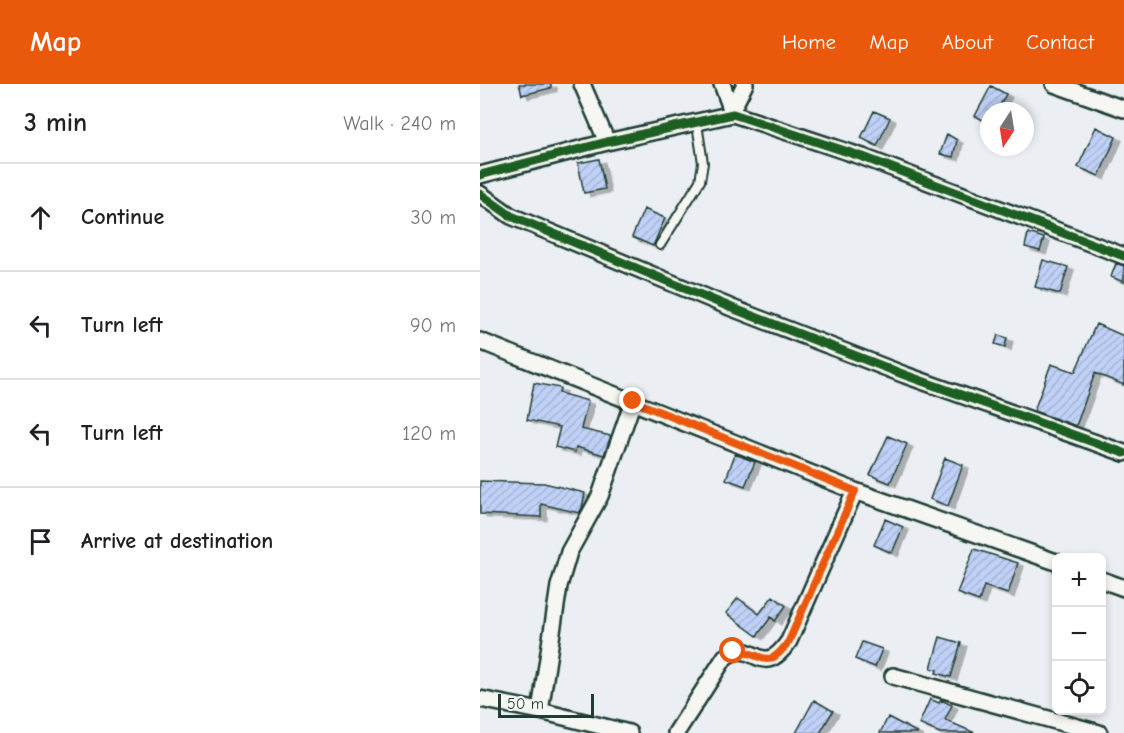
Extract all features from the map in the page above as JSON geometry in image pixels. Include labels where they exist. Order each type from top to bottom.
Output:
[{"type":"street","points":[[582,84],[607,142]]},
{"type":"street","points":[[722,84],[733,112]]},
{"type":"street","points":[[733,112],[745,84]]},
{"type":"street","points":[[1054,84],[1124,110]]},
{"type":"street","points":[[480,175],[607,142],[697,124],[733,112],[863,157],[1124,256]]},
{"type":"street","points":[[480,194],[511,216],[732,308],[905,375],[1124,453]]},
{"type":"street","points":[[480,341],[855,491],[1052,561]]},
{"type":"street","points":[[540,711],[559,586],[569,552],[600,496],[633,401]]},
{"type":"street","points":[[676,733],[725,657],[733,651],[743,651],[763,659],[772,659],[789,641],[855,491]]},
{"type":"street","points":[[1106,582],[1124,588]]},
{"type":"street","points":[[893,676],[1099,733]]},
{"type":"street","points":[[480,699],[630,733]]},
{"type":"lane","points":[[660,245],[700,181],[703,163],[697,124]]},
{"type":"building","points":[[519,84],[551,84],[551,88],[522,95]]},
{"type":"building","points":[[991,86],[1006,94],[1002,102],[982,102]]},
{"type":"building","points":[[980,107],[980,118],[975,116]]},
{"type":"building","points":[[874,111],[890,118],[877,146],[861,138]]},
{"type":"building","points":[[1096,127],[1116,137],[1099,176],[1078,167]]},
{"type":"building","points":[[947,134],[957,140],[953,157],[940,154]]},
{"type":"building","points":[[599,159],[605,189],[584,193],[578,163]]},
{"type":"building","points":[[644,209],[665,218],[653,246],[632,237]]},
{"type":"building","points":[[1028,233],[1044,238],[1040,251],[1025,247]]},
{"type":"building","points":[[1043,260],[1068,267],[1060,294],[1035,287]]},
{"type":"building","points":[[1116,263],[1124,266],[1124,282],[1111,277]]},
{"type":"building","points":[[1096,324],[1124,336],[1124,385],[1095,373],[1076,426],[1034,411],[1051,364],[1075,372]]},
{"type":"building","points":[[998,335],[1007,338],[1005,347],[995,344]]},
{"type":"building","points":[[534,383],[560,388],[559,393],[588,401],[581,429],[611,436],[604,455],[576,447],[575,452],[555,447],[560,427],[527,420]]},
{"type":"building","points":[[888,436],[907,444],[890,483],[870,475]]},
{"type":"building","points":[[735,454],[755,462],[745,486],[726,479]]},
{"type":"building","points":[[945,458],[963,465],[948,506],[930,499]]},
{"type":"building","points":[[480,481],[544,483],[585,493],[579,513],[541,504],[541,517],[480,514]]},
{"type":"building","points":[[885,519],[903,527],[892,553],[874,545]]},
{"type":"building","points":[[974,549],[1018,563],[1008,594],[984,586],[979,601],[957,593]]},
{"type":"building","points":[[773,596],[786,606],[775,621],[771,617],[757,636],[726,613],[738,598],[759,614]]},
{"type":"building","points":[[940,637],[961,643],[951,677],[936,673],[937,670],[931,668]]},
{"type":"building","points":[[862,642],[882,649],[875,667],[855,659]]},
{"type":"building","points":[[930,699],[939,703],[941,700],[952,705],[945,720],[975,733],[940,733],[919,724]]},
{"type":"building","points":[[814,700],[833,711],[820,733],[796,733]]},
{"type":"building","points":[[888,717],[918,733],[880,733]]},
{"type":"cycle path","points":[[480,175],[607,142],[733,114],[863,157],[1124,256]]},
{"type":"cycle path","points":[[480,194],[511,216],[732,308],[905,375],[1124,453]]},
{"type":"route","points":[[633,401],[855,491],[789,641],[780,653],[772,659],[763,659],[743,651],[733,651]]}]
